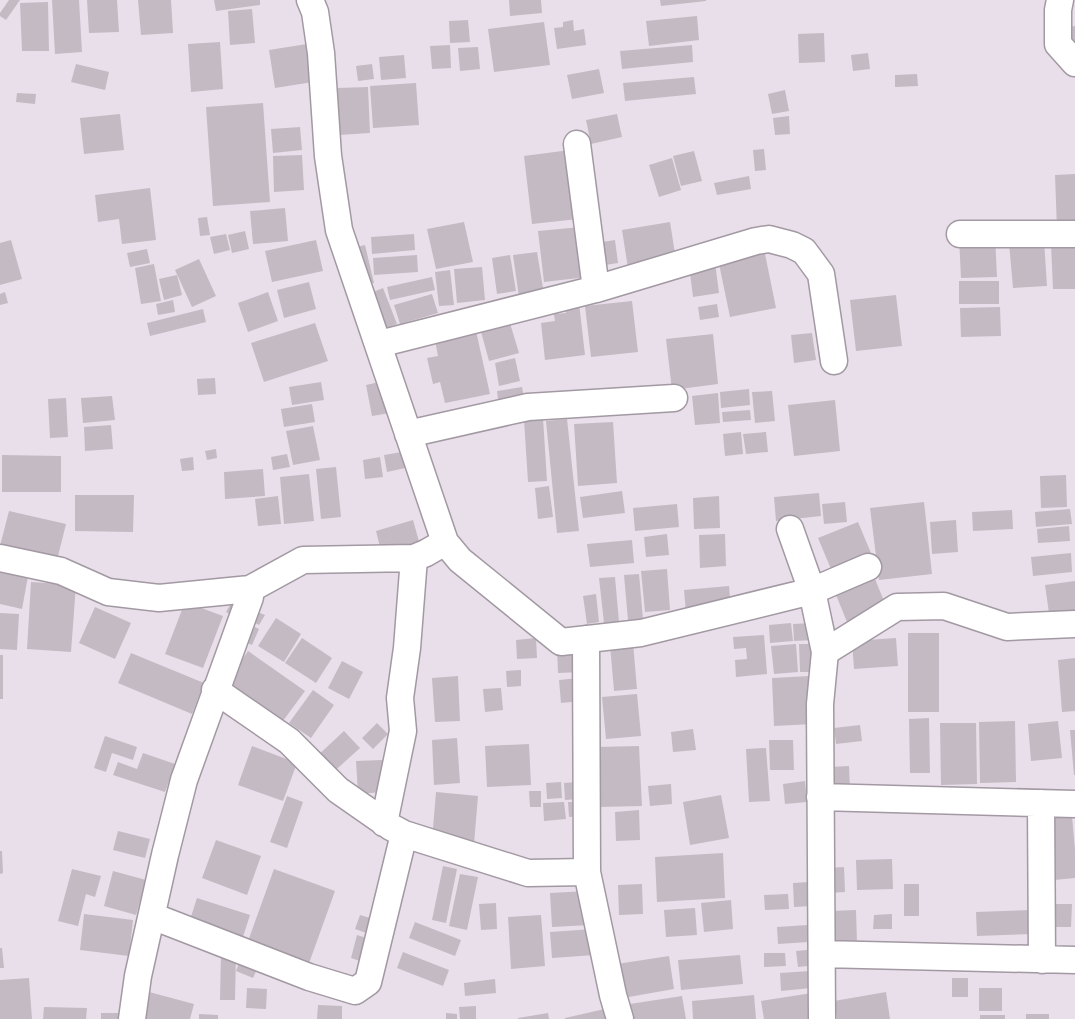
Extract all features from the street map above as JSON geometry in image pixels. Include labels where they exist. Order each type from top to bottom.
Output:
[{"type":"street","points":[[310,0],[316,12],[328,156],[339,230],[445,542],[467,566],[561,642],[640,633],[812,591],[868,567]]},
{"type":"street","points":[[1060,0],[1058,10],[1058,44],[1075,63]]},
{"type":"street","points":[[577,144],[596,288]]},
{"type":"street","points":[[960,234],[1075,234]]},
{"type":"street","points":[[379,344],[596,288],[769,238],[804,251],[821,274],[834,361]]},
{"type":"street","points":[[408,434],[528,407],[674,398]]},
{"type":"street","points":[[790,529],[812,591],[825,652],[820,704],[822,1019]]},
{"type":"street","points":[[0,558],[61,571],[108,592],[159,598],[250,589],[303,560],[414,558],[445,542]]},
{"type":"street","points":[[152,916],[309,976],[355,991],[368,982],[394,828],[403,731],[400,698],[407,648],[414,558]]},
{"type":"street","points":[[132,1019],[138,976],[184,780],[250,597],[250,589]]},
{"type":"street","points":[[825,652],[897,606],[944,606],[1008,627],[1075,624]]},
{"type":"street","points":[[586,639],[587,872],[620,1019]]},
{"type":"street","points":[[215,690],[289,741],[338,790],[394,828],[528,873],[587,872]]},
{"type":"street","points":[[820,797],[1075,804]]},
{"type":"street","points":[[1040,803],[1042,960]]},
{"type":"street","points":[[822,954],[1075,960]]},
{"type":"building","points":[[9,0],[20,0],[6,20],[0,16],[0,13]]},
{"type":"building","points":[[52,0],[79,0],[82,52],[55,54]]},
{"type":"building","points":[[87,0],[117,0],[119,32],[89,33]]},
{"type":"building","points":[[138,0],[171,0],[173,33],[141,35]]},
{"type":"building","points":[[214,0],[260,0],[260,5],[216,11]]},
{"type":"building","points":[[509,0],[541,0],[542,13],[510,16]]},
{"type":"building","points":[[660,0],[706,0],[706,1],[661,6]]},
{"type":"building","points":[[48,2],[49,51],[22,51],[20,3]]},
{"type":"building","points":[[252,9],[255,43],[230,45],[228,11]]},
{"type":"building","points":[[697,16],[699,40],[649,46],[646,21]]},
{"type":"building","points":[[468,20],[470,42],[450,43],[449,21]]},
{"type":"building","points":[[573,20],[574,31],[584,29],[586,45],[557,49],[554,28],[563,27],[563,22]]},
{"type":"building","points":[[544,22],[550,65],[494,72],[488,29]]},
{"type":"building","points":[[1075,26],[1075,41],[1064,43],[1062,28]]},
{"type":"building","points":[[824,33],[825,62],[799,63],[798,34]]},
{"type":"building","points":[[220,42],[223,89],[191,92],[188,44]]},
{"type":"building","points":[[307,44],[313,82],[275,88],[269,50]]},
{"type":"building","points":[[450,45],[451,68],[432,69],[430,46]]},
{"type":"building","points":[[692,45],[693,62],[622,69],[620,51]]},
{"type":"building","points":[[478,47],[480,69],[460,71],[458,48]]},
{"type":"building","points":[[868,53],[870,69],[853,71],[851,55]]},
{"type":"building","points":[[404,55],[406,78],[381,80],[379,57]]},
{"type":"building","points":[[76,64],[109,72],[105,90],[71,82]]},
{"type":"building","points":[[372,64],[374,79],[358,81],[356,66]]},
{"type":"building","points":[[599,69],[604,93],[572,99],[567,75]]},
{"type":"building","points":[[917,74],[918,86],[895,87],[895,75]]},
{"type":"building","points":[[694,77],[696,94],[625,101],[623,83]]},
{"type":"building","points":[[416,83],[419,125],[373,128],[370,86]]},
{"type":"building","points":[[368,87],[370,133],[339,135],[337,88]]},
{"type":"building","points":[[785,90],[789,111],[772,114],[768,94]]},
{"type":"building","points":[[17,93],[36,94],[35,104],[16,102]]},
{"type":"building","points":[[263,103],[270,202],[213,206],[206,107]]},
{"type":"building","points":[[120,114],[124,150],[84,154],[80,118]]},
{"type":"building","points":[[617,114],[622,137],[591,144],[586,120]]},
{"type":"building","points":[[789,116],[790,134],[775,135],[773,118]]},
{"type":"building","points":[[300,127],[302,150],[273,153],[271,129]]},
{"type":"building","points":[[764,149],[766,170],[755,171],[753,150]]},
{"type":"building","points":[[570,150],[578,219],[532,224],[524,156]]},
{"type":"building","points":[[694,151],[702,181],[681,186],[673,156]]},
{"type":"building","points":[[302,155],[304,190],[274,192],[273,156]]},
{"type":"building","points":[[672,158],[681,190],[659,197],[649,165]]},
{"type":"building","points":[[1075,174],[1075,228],[1057,229],[1055,175]]},
{"type":"building","points":[[749,176],[751,189],[717,195],[714,183]]},
{"type":"building","points":[[150,188],[156,240],[122,244],[119,219],[98,222],[95,195]]},
{"type":"building","points":[[285,208],[288,241],[253,244],[250,211]]},
{"type":"building","points":[[207,217],[210,235],[200,236],[198,218]]},
{"type":"building","points":[[464,222],[473,262],[436,269],[427,229]]},
{"type":"building","points":[[670,222],[676,260],[628,268],[622,230]]},
{"type":"building","points":[[581,227],[587,277],[544,282],[538,231]]},
{"type":"building","points":[[245,231],[249,249],[232,253],[228,235]]},
{"type":"building","points":[[226,234],[230,250],[214,254],[210,237]]},
{"type":"building","points":[[414,234],[415,250],[372,254],[371,237]]},
{"type":"building","points":[[995,236],[997,277],[961,278],[959,237]]},
{"type":"building","points":[[11,240],[22,279],[0,285],[0,243]]},
{"type":"building","points":[[316,240],[323,271],[272,282],[265,251]]},
{"type":"building","points":[[615,240],[618,263],[599,266],[596,243]]},
{"type":"building","points":[[1044,240],[1047,286],[1013,288],[1009,243]]},
{"type":"building","points":[[1075,243],[1075,289],[1053,289],[1051,244]]},
{"type":"building","points":[[365,245],[374,283],[362,285],[353,248]]},
{"type":"building","points":[[147,249],[150,263],[130,267],[127,253]]},
{"type":"building","points":[[764,249],[776,308],[730,317],[718,259]]},
{"type":"building","points":[[537,252],[544,294],[519,297],[513,255]]},
{"type":"building","points":[[417,255],[418,272],[374,275],[373,258]]},
{"type":"building","points":[[510,255],[516,291],[497,294],[492,258]]},
{"type":"building","points":[[199,259],[216,296],[192,307],[175,270]]},
{"type":"building","points":[[715,262],[719,293],[693,297],[689,265]]},
{"type":"building","points":[[154,264],[161,301],[141,304],[135,268]]},
{"type":"building","points":[[482,267],[485,300],[457,303],[454,269]]},
{"type":"building","points":[[450,270],[454,305],[439,306],[435,272]]},
{"type":"building","points":[[177,275],[182,295],[164,300],[159,279]]},
{"type":"building","points":[[432,277],[435,290],[390,300],[387,287]]},
{"type":"building","points":[[959,281],[999,281],[999,304],[959,304]]},
{"type":"building","points":[[309,282],[316,309],[284,318],[277,290]]},
{"type":"building","points":[[383,288],[397,324],[380,330],[366,295]]},
{"type":"building","points":[[5,292],[8,303],[0,305],[0,294]]},
{"type":"building","points":[[268,292],[278,321],[248,332],[238,303]]},
{"type":"building","points":[[432,294],[438,313],[400,324],[394,305]]},
{"type":"building","points":[[896,295],[902,346],[856,351],[850,300]]},
{"type":"building","points":[[173,300],[175,312],[158,315],[156,304]]},
{"type":"building","points":[[632,301],[638,352],[591,357],[585,306]]},
{"type":"building","points":[[579,303],[585,355],[545,360],[541,323],[555,321],[554,314],[566,313],[565,305]]},
{"type":"building","points":[[717,304],[719,317],[700,320],[698,307]]},
{"type":"building","points":[[1000,307],[1001,336],[961,337],[960,308]]},
{"type":"building","points":[[203,309],[206,322],[150,336],[147,323]]},
{"type":"building","points":[[509,320],[519,353],[489,361],[480,328]]},
{"type":"building","points":[[315,323],[328,361],[264,382],[251,343]]},
{"type":"building","points":[[476,331],[490,394],[445,403],[440,382],[433,384],[427,358],[438,356],[435,340]]},
{"type":"building","points":[[812,333],[816,360],[794,363],[791,335]]},
{"type":"building","points":[[713,334],[718,384],[672,390],[666,339]]},
{"type":"building","points":[[515,358],[520,381],[499,386],[495,363]]},
{"type":"building","points":[[215,378],[216,394],[198,395],[197,379]]},
{"type":"building","points":[[384,381],[390,413],[372,416],[366,385]]},
{"type":"building","points":[[321,382],[324,400],[292,405],[289,387]]},
{"type":"building","points":[[522,387],[525,402],[499,406],[497,391]]},
{"type":"building","points":[[749,389],[750,405],[721,408],[720,392]]},
{"type":"building","points":[[772,391],[775,421],[755,423],[752,392]]},
{"type":"building","points":[[718,393],[720,423],[695,425],[692,396]]},
{"type":"building","points":[[112,396],[115,420],[83,423],[81,398]]},
{"type":"building","points":[[66,398],[68,437],[50,438],[48,399]]},
{"type":"building","points":[[835,400],[840,451],[794,456],[788,405]]},
{"type":"building","points":[[312,404],[315,422],[284,427],[281,409]]},
{"type":"building","points":[[750,410],[751,420],[723,422],[722,412]]},
{"type":"building","points":[[543,418],[547,481],[528,482],[524,420]]},
{"type":"building","points":[[567,419],[579,531],[557,533],[546,421]]},
{"type":"building","points":[[613,422],[617,483],[578,486],[574,424]]},
{"type":"building","points":[[111,425],[113,449],[85,451],[84,427]]},
{"type":"building","points":[[313,426],[320,460],[293,465],[286,431]]},
{"type":"building","points":[[741,432],[743,454],[725,456],[723,434]]},
{"type":"building","points":[[766,432],[768,452],[746,454],[743,434]]},
{"type":"building","points":[[216,449],[217,458],[207,460],[205,451]]},
{"type":"building","points":[[402,452],[405,468],[387,472],[384,455]]},
{"type":"building","points":[[287,454],[290,467],[273,470],[271,457]]},
{"type":"building","points":[[2,455],[61,456],[61,492],[2,492]]},
{"type":"building","points":[[193,457],[194,470],[182,471],[180,459]]},
{"type":"building","points":[[380,457],[383,477],[365,479],[363,460]]},
{"type":"building","points":[[336,467],[341,517],[321,519],[316,469]]},
{"type":"building","points":[[263,469],[265,496],[225,499],[224,472]]},
{"type":"building","points":[[309,474],[314,521],[284,524],[280,477]]},
{"type":"building","points":[[1066,475],[1067,507],[1041,508],[1040,476]]},
{"type":"building","points":[[549,486],[553,517],[538,519],[535,488]]},
{"type":"building","points":[[622,491],[625,513],[583,518],[580,497]]},
{"type":"building","points":[[819,493],[821,516],[776,521],[774,497]]},
{"type":"building","points":[[75,495],[134,495],[133,532],[75,531]]},
{"type":"building","points":[[278,496],[281,524],[258,526],[255,499]]},
{"type":"building","points":[[719,496],[720,528],[694,529],[693,498]]},
{"type":"building","points":[[845,502],[847,522],[824,524],[822,504]]},
{"type":"building","points":[[924,502],[932,574],[879,580],[870,508]]},
{"type":"building","points":[[677,504],[679,527],[635,531],[633,508]]},
{"type":"building","points":[[1070,509],[1072,524],[1036,527],[1035,512]]},
{"type":"building","points":[[1012,510],[1013,529],[973,531],[972,512]]},
{"type":"building","points":[[9,511],[66,524],[57,560],[0,546]]},
{"type":"building","points":[[413,520],[420,545],[382,555],[376,531]]},
{"type":"building","points":[[956,520],[958,552],[932,554],[930,522]]},
{"type":"building","points":[[858,522],[871,553],[831,569],[818,538]]},
{"type":"building","points":[[1069,526],[1070,541],[1038,543],[1037,529]]},
{"type":"building","points":[[667,534],[669,555],[646,557],[644,537]]},
{"type":"building","points":[[725,534],[726,566],[700,568],[699,535]]},
{"type":"building","points":[[632,540],[634,563],[590,567],[587,544]]},
{"type":"building","points":[[1071,553],[1072,572],[1033,576],[1031,557]]},
{"type":"building","points":[[667,569],[670,610],[645,612],[641,571]]},
{"type":"building","points":[[0,571],[28,576],[22,609],[0,604]]},
{"type":"building","points":[[639,574],[643,619],[628,620],[624,575]]},
{"type":"building","points":[[873,574],[886,606],[847,622],[834,590]]},
{"type":"building","points":[[615,577],[619,622],[604,623],[599,578]]},
{"type":"building","points":[[1075,581],[1075,617],[1050,620],[1045,585]]},
{"type":"building","points":[[31,582],[76,585],[71,652],[27,649]]},
{"type":"building","points":[[729,586],[731,609],[686,613],[684,590]]},
{"type":"building","points":[[596,594],[599,622],[587,624],[583,596]]},
{"type":"building","points":[[185,602],[223,616],[203,668],[165,654]]},
{"type":"building","points":[[231,603],[242,609],[237,618],[226,612]]},
{"type":"building","points":[[95,607],[131,623],[115,659],[79,643]]},
{"type":"building","points":[[253,610],[265,615],[259,625],[248,619]]},
{"type":"building","points":[[0,613],[19,614],[17,650],[0,649]]},
{"type":"building","points":[[276,618],[301,634],[284,662],[258,646]]},
{"type":"building","points":[[245,622],[259,629],[252,645],[237,638]]},
{"type":"building","points":[[791,623],[793,641],[770,643],[769,625]]},
{"type":"building","points":[[812,623],[813,640],[794,641],[793,624]]},
{"type":"building","points":[[908,633],[939,633],[939,712],[908,712]]},
{"type":"building","points":[[764,635],[767,674],[736,677],[735,660],[747,659],[746,648],[734,649],[733,637]]},
{"type":"building","points":[[302,638],[332,658],[316,683],[285,663]]},
{"type":"building","points":[[536,638],[537,658],[517,659],[516,640]]},
{"type":"building","points":[[896,638],[898,666],[854,669],[852,641]]},
{"type":"building","points":[[633,643],[637,689],[614,691],[610,645]]},
{"type":"building","points":[[796,644],[798,672],[774,674],[771,646]]},
{"type":"building","points":[[799,644],[813,644],[814,672],[800,672]]},
{"type":"building","points":[[581,648],[582,672],[558,673],[557,649]]},
{"type":"building","points":[[248,651],[305,691],[280,725],[224,686]]},
{"type":"building","points":[[131,653],[204,683],[192,714],[118,683]]},
{"type":"building","points":[[0,655],[3,655],[3,699],[0,699]]},
{"type":"building","points":[[1075,658],[1075,711],[1062,712],[1058,660]]},
{"type":"building","points":[[342,661],[363,672],[349,699],[328,688]]},
{"type":"building","points":[[521,670],[521,686],[507,687],[506,671]]},
{"type":"building","points":[[458,676],[460,721],[435,722],[432,678]]},
{"type":"building","points":[[810,676],[813,724],[774,726],[772,678]]},
{"type":"building","points":[[579,678],[581,701],[561,703],[559,680]]},
{"type":"building","points":[[501,688],[503,710],[485,712],[483,689]]},
{"type":"building","points":[[313,690],[334,705],[311,738],[289,723]]},
{"type":"building","points":[[637,694],[641,736],[606,739],[602,697]]},
{"type":"building","points":[[929,718],[930,773],[910,773],[909,719]]},
{"type":"building","points":[[1015,721],[1016,782],[980,783],[979,722]]},
{"type":"building","points":[[1058,721],[1062,758],[1031,761],[1028,724]]},
{"type":"building","points":[[377,723],[388,734],[373,749],[362,738]]},
{"type":"building","points":[[940,723],[976,723],[977,784],[941,785]]},
{"type":"building","points":[[860,725],[862,741],[836,744],[834,728]]},
{"type":"building","points":[[693,729],[696,750],[673,752],[671,732]]},
{"type":"building","points":[[1070,730],[1075,730],[1075,775],[1074,775]]},
{"type":"building","points":[[344,731],[360,748],[329,776],[314,759]]},
{"type":"building","points":[[105,736],[137,747],[133,760],[112,753],[106,772],[94,768]]},
{"type":"building","points":[[457,738],[460,783],[434,785],[432,740]]},
{"type":"building","points":[[769,740],[793,740],[794,770],[770,770]]},
{"type":"building","points":[[529,744],[531,785],[487,787],[485,746]]},
{"type":"building","points":[[252,746],[297,763],[283,801],[238,785]]},
{"type":"building","points":[[639,746],[642,806],[598,807],[596,747]]},
{"type":"building","points":[[766,748],[770,801],[749,802],[746,749]]},
{"type":"building","points":[[143,753],[175,764],[165,792],[113,775],[118,762],[137,769]]},
{"type":"building","points":[[382,760],[383,792],[358,794],[356,761]]},
{"type":"building","points":[[849,766],[850,790],[831,790],[830,767]]},
{"type":"building","points":[[805,781],[807,802],[785,804],[783,784]]},
{"type":"building","points":[[561,782],[562,798],[547,799],[546,783]]},
{"type":"building","points":[[577,782],[578,799],[565,800],[564,783]]},
{"type":"building","points":[[671,784],[672,804],[650,806],[648,786]]},
{"type":"building","points":[[529,791],[541,791],[541,807],[530,807]]},
{"type":"building","points":[[436,792],[478,796],[474,844],[432,840]]},
{"type":"building","points":[[721,795],[729,838],[690,845],[683,802]]},
{"type":"building","points":[[287,796],[303,802],[287,848],[270,842]]},
{"type":"building","points":[[564,802],[566,819],[544,821],[543,803]]},
{"type":"building","points":[[568,802],[579,802],[580,816],[569,817]]},
{"type":"building","points":[[639,810],[640,840],[616,841],[615,812]]},
{"type":"building","points":[[1072,816],[1075,878],[1054,880],[1047,819]]},
{"type":"building","points":[[118,831],[150,839],[145,858],[113,850]]},
{"type":"building","points":[[216,840],[261,856],[247,895],[202,878]]},
{"type":"building","points":[[0,851],[2,851],[3,873],[0,874]]},
{"type":"building","points":[[723,853],[725,898],[657,902],[655,857]]},
{"type":"building","points":[[892,859],[893,889],[857,890],[856,860]]},
{"type":"building","points":[[443,866],[457,869],[446,923],[432,920]]},
{"type":"building","points":[[844,867],[845,892],[829,893],[827,868]]},
{"type":"building","points":[[72,869],[101,876],[95,897],[86,894],[78,926],[58,921]]},
{"type":"building","points":[[274,869],[335,891],[308,966],[247,944]]},
{"type":"building","points":[[113,871],[146,880],[136,915],[104,906]]},
{"type":"building","points":[[460,874],[478,877],[467,930],[449,926]]},
{"type":"building","points":[[809,882],[811,906],[794,907],[793,883]]},
{"type":"building","points":[[642,884],[643,914],[619,915],[618,885]]},
{"type":"building","points":[[904,884],[919,884],[919,916],[904,916]]},
{"type":"building","points":[[588,891],[590,925],[552,927],[550,893]]},
{"type":"building","points":[[788,894],[789,909],[765,910],[764,895]]},
{"type":"building","points":[[197,898],[250,915],[241,943],[188,926]]},
{"type":"building","points":[[731,900],[733,929],[704,932],[701,903]]},
{"type":"building","points":[[496,903],[497,929],[481,930],[479,904]]},
{"type":"building","points":[[1049,904],[1072,904],[1071,927],[1048,927]]},
{"type":"building","points":[[695,908],[697,935],[666,937],[664,910]]},
{"type":"building","points":[[856,910],[857,943],[831,944],[830,911]]},
{"type":"building","points":[[1032,910],[1033,934],[977,936],[976,912]]},
{"type":"building","points":[[84,914],[133,920],[129,956],[80,950]]},
{"type":"building","points":[[892,914],[892,929],[873,929],[874,915]]},
{"type":"building","points":[[360,915],[377,920],[372,935],[355,929]]},
{"type":"building","points":[[541,915],[545,966],[511,969],[508,917]]},
{"type":"building","points":[[415,922],[461,940],[455,956],[409,938]]},
{"type":"building","points":[[808,925],[809,942],[778,944],[777,927]]},
{"type":"building","points":[[593,929],[595,955],[552,958],[550,932]]},
{"type":"building","points":[[357,935],[370,939],[363,962],[351,958]]},
{"type":"building","points":[[0,948],[2,948],[4,968],[0,968]]},
{"type":"building","points":[[816,949],[817,965],[798,967],[796,951]]},
{"type":"building","points":[[221,952],[236,953],[235,1000],[220,1000]]},
{"type":"building","points":[[403,952],[449,970],[443,986],[397,968]]},
{"type":"building","points":[[764,953],[785,953],[786,966],[764,967]]},
{"type":"building","points":[[242,955],[260,963],[253,978],[236,971]]},
{"type":"building","points":[[740,955],[743,984],[681,990],[678,960]]},
{"type":"building","points":[[669,956],[674,989],[623,998],[617,964]]},
{"type":"building","points":[[810,971],[811,988],[781,991],[780,973]]},
{"type":"building","points":[[29,978],[32,1019],[0,1019],[0,980]]},
{"type":"building","points":[[952,978],[968,978],[968,997],[952,997]]},
{"type":"building","points":[[495,979],[496,993],[465,996],[464,983]]},
{"type":"building","points":[[247,988],[267,989],[266,1009],[246,1008]]},
{"type":"building","points":[[979,988],[1002,988],[1002,1011],[979,1011]]},
{"type":"building","points":[[149,992],[194,1004],[190,1019],[142,1019]]},
{"type":"building","points":[[886,992],[890,1019],[837,1019],[834,1001]]},
{"type":"building","points":[[812,993],[816,1019],[764,1019],[761,1001]]},
{"type":"building","points":[[754,995],[756,1019],[693,1019],[692,1001]]},
{"type":"building","points":[[682,996],[686,1019],[633,1019],[630,1004]]},
{"type":"building","points":[[318,1005],[342,1006],[342,1019],[317,1019]]},
{"type":"building","points":[[476,1006],[476,1019],[460,1019],[459,1007]]},
{"type":"building","points":[[44,1007],[87,1008],[86,1019],[43,1019]]},
{"type":"building","points":[[609,1008],[612,1019],[565,1019],[565,1018]]},
{"type":"building","points":[[101,1013],[123,1013],[123,1019],[101,1019]]},
{"type":"building","points":[[446,1013],[457,1014],[457,1019],[446,1019]]},
{"type":"building","points":[[548,1013],[549,1019],[518,1019],[518,1018]]},
{"type":"building","points":[[199,1014],[218,1015],[218,1019],[199,1019]]},
{"type":"building","points":[[1026,1014],[1049,1014],[1049,1019],[1026,1019]]},
{"type":"building","points":[[980,1015],[1005,1015],[1005,1019],[980,1019]]}]
